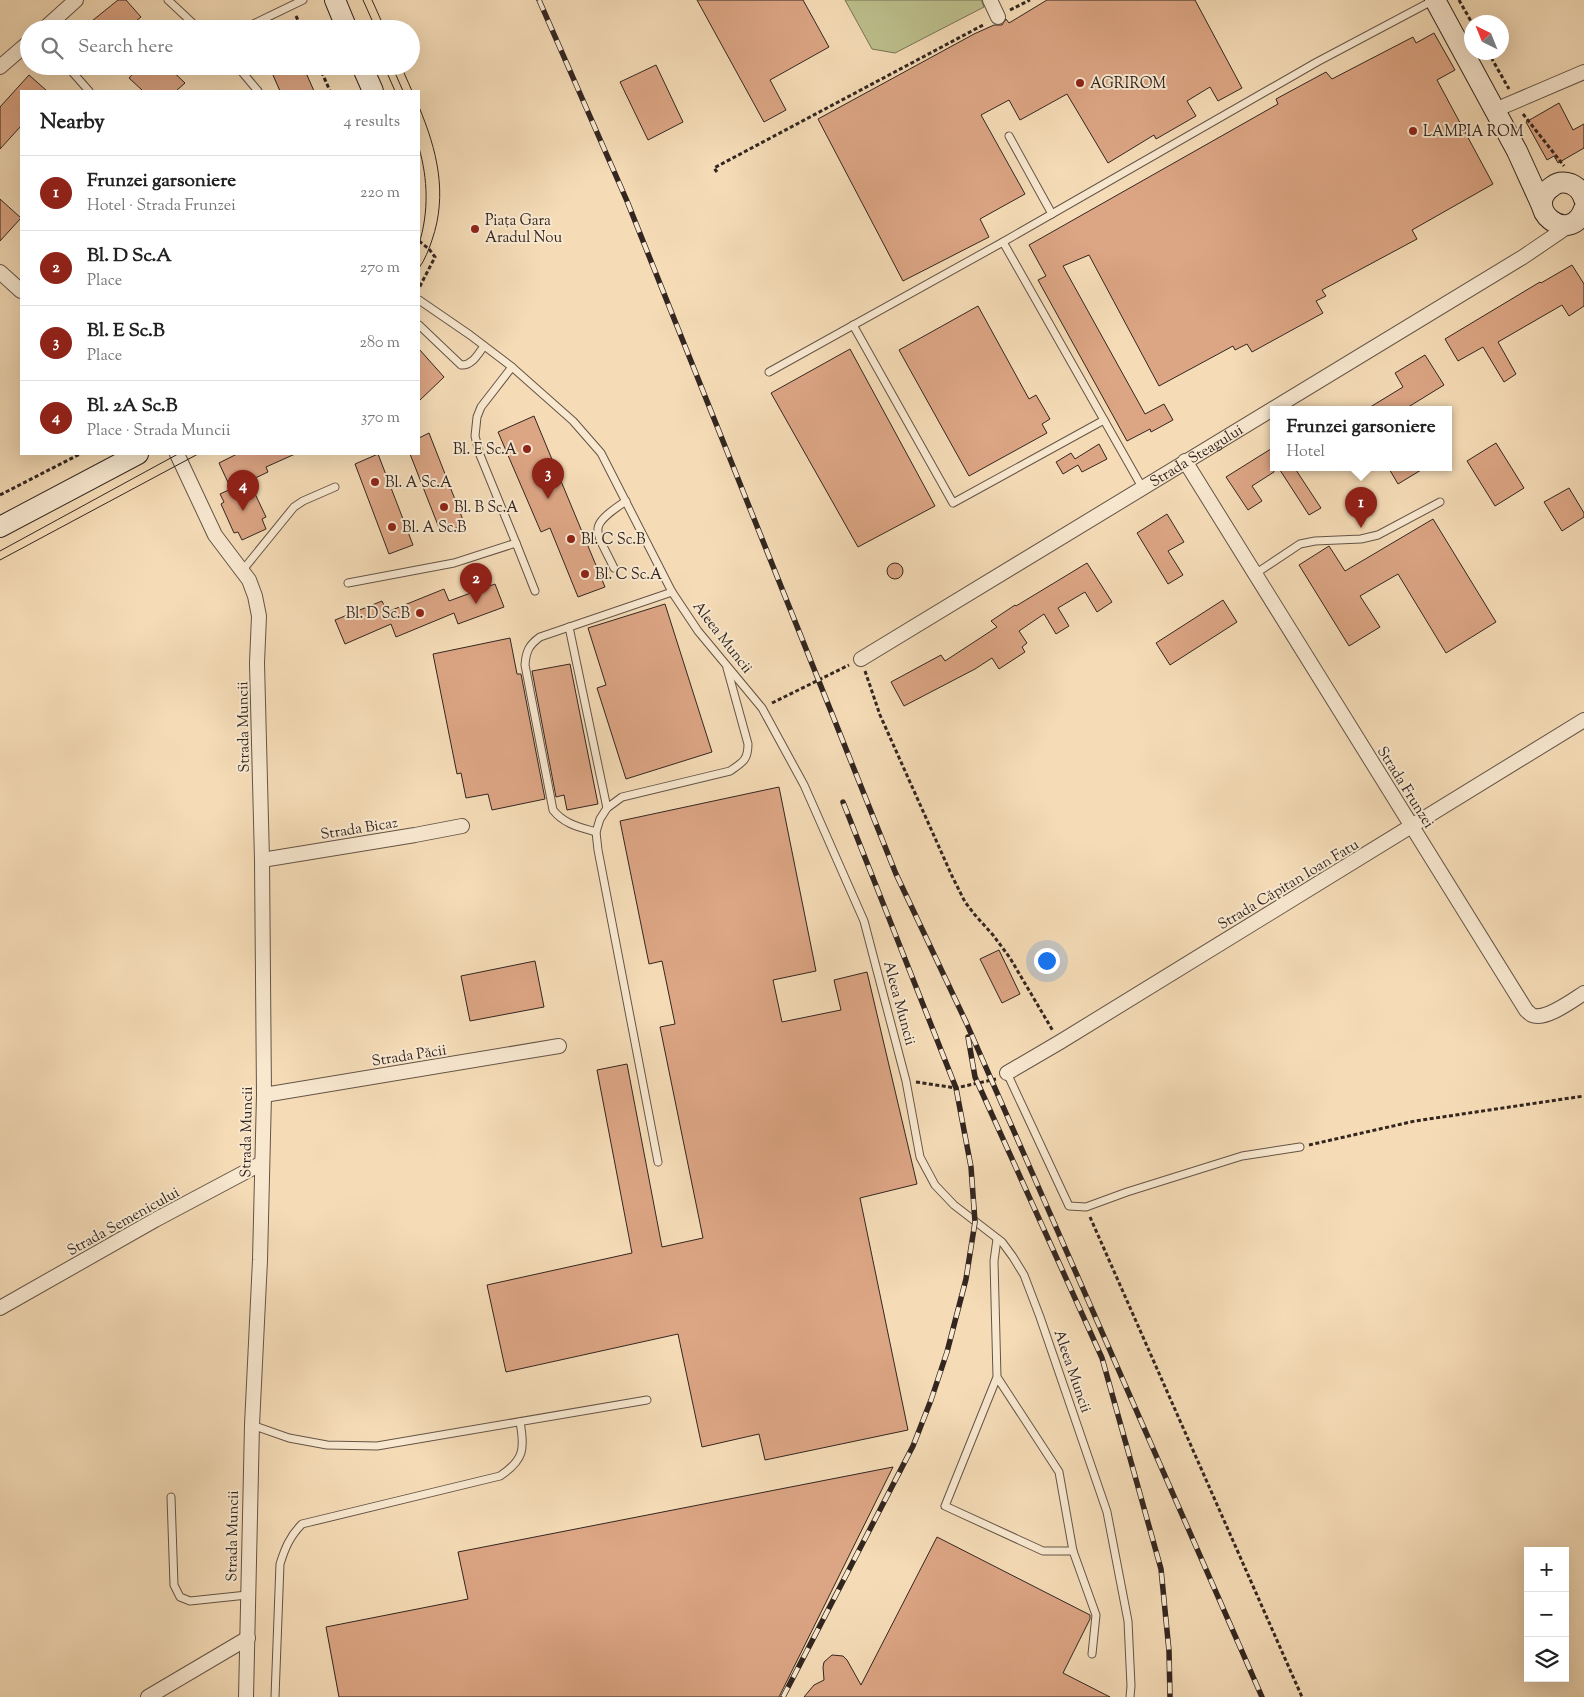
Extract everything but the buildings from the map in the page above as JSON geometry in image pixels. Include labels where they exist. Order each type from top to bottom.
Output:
[{"type":"main road","points":[[335,0],[343,20]]},
{"type":"main road","points":[[1435,0],[1517,151],[1546,213],[1555,223],[1561,225],[1582,211],[1582,193],[1575,181],[1548,176],[1517,151]]},
{"type":"main road","points":[[366,75],[373,90]]},
{"type":"main road","points":[[1546,213],[1545,192],[1556,184],[1575,181]]},
{"type":"main road","points":[[0,527],[136,455]]},
{"type":"street","points":[[54,20],[76,0]]},
{"type":"street","points":[[990,0],[998,16]]},
{"type":"street","points":[[0,67],[20,50]]},
{"type":"street","points":[[1495,110],[1584,72]]},
{"type":"street","name":"Strada Steagului","points":[[1276,406],[1532,251],[1582,211]]},
{"type":"street","name":"Strada Steagului","points":[[1532,251],[1544,233],[1546,213]]},
{"type":"street","points":[[0,272],[20,290]]},
{"type":"street","name":"Strada Steagului","points":[[861,659],[1270,410]]},
{"type":"street","name":"Strada Muncii","points":[[178,455],[210,525],[249,580],[255,596],[258,616],[264,1095],[260,1260],[252,1425],[246,1697]]},
{"type":"street","name":"Strada Frunzei","points":[[1185,461],[1526,1010],[1533,1016],[1542,1016],[1554,1011],[1584,992]]},
{"type":"street","name":"Strada Căpitan Ioan Fatu","points":[[1007,1073],[1412,827],[1584,720]]},
{"type":"street","name":"Strada Bicaz","points":[[262,860],[462,826]]},
{"type":"street","name":"Strada Păcii","points":[[264,1095],[559,1046]]},
{"type":"street","name":"Strada Semenicului","points":[[0,1308],[155,1220],[262,1163]]},
{"type":"street","points":[[148,1697],[248,1638]]},
{"type":"lane","points":[[168,0],[189,20]]},
{"type":"lane","points":[[262,20],[303,0]]},
{"type":"lane","points":[[769,372],[1003,242],[1317,62],[1435,0]]},
{"type":"lane","points":[[75,75],[88,90]]},
{"type":"lane","points":[[245,75],[257,90]]},
{"type":"lane","points":[[1009,136],[1052,214]]},
{"type":"lane","points":[[1003,242],[1142,487]]},
{"type":"lane","name":"Aleea Muncii","points":[[420,301],[512,367],[572,421],[601,453],[672,592],[698,631],[762,708],[804,785],[864,921],[906,1081],[920,1157],[934,1185],[954,1206],[997,1238],[1013,1257],[1024,1275],[1107,1512],[1128,1621],[1130,1697]]},
{"type":"lane","points":[[420,326],[461,365],[471,363],[484,346]]},
{"type":"lane","points":[[853,326],[953,503],[1104,420]]},
{"type":"lane","points":[[512,367],[481,408],[477,417],[475,436],[480,455],[535,591]]},
{"type":"lane","points":[[242,571],[294,507],[335,487]]},
{"type":"lane","points":[[614,568],[597,532],[599,524],[605,516],[626,501]]},
{"type":"lane","points":[[1255,574],[1300,544],[1315,541],[1360,539],[1378,535],[1440,502]]},
{"type":"lane","points":[[348,582],[454,563],[516,543]]},
{"type":"lane","points":[[596,832],[571,825],[560,819],[553,810],[525,665],[526,652],[532,643],[540,637],[672,592]]},
{"type":"lane","points":[[569,627],[607,808]]},
{"type":"lane","points":[[658,1162],[596,832],[600,819],[607,808],[622,797],[730,771],[744,761],[748,753],[748,744],[725,664]]},
{"type":"lane","points":[[1007,1073],[1069,1206],[1086,1207],[1127,1192],[1242,1156],[1300,1147]]},
{"type":"lane","points":[[997,1238],[994,1261],[998,1377],[945,1506],[1043,1551],[1073,1552]]},
{"type":"lane","points":[[998,1377],[1059,1472],[1073,1552],[1096,1615],[1092,1654]]},
{"type":"lane","points":[[252,1425],[289,1438],[327,1445],[377,1446],[647,1400]]},
{"type":"lane","points":[[275,1697],[280,1564],[292,1534],[302,1524],[500,1476],[512,1468],[521,1456],[523,1440],[520,1422]]},
{"type":"lane","points":[[171,1497],[174,1585],[180,1596],[190,1601],[247,1595]]},
{"type":"path","points":[[717,172],[714,168],[1030,0]]},
{"type":"path","points":[[1459,0],[1468,15]]},
{"type":"path","points":[[1492,60],[1529,123],[1575,181]]},
{"type":"path","points":[[323,75],[330,90]]},
{"type":"path","points":[[420,242],[429,249],[434,257],[420,286]]},
{"type":"path","points":[[0,495],[78,455]]},
{"type":"path","points":[[762,708],[861,659],[869,688],[880,715],[965,902],[1010,958],[1060,1042]]},
{"type":"path","points":[[906,1081],[956,1088],[992,1081],[1007,1073]]},
{"type":"path","points":[[1300,1147],[1415,1121],[1584,1096]]},
{"type":"path","points":[[1086,1207],[1302,1697]]},
{"type":"green space","points":[[845,0],[981,0],[984,7],[895,53],[872,49]]},
{"type":"tram line","points":[[363,0],[372,20]]},
{"type":"tram line","points":[[372,0],[381,20]]},
{"type":"tram line","points":[[388,75],[395,90]]},
{"type":"tram line","points":[[396,75],[403,90]]},
{"type":"tram line","points":[[405,75],[412,90]]},
{"type":"tram line","points":[[420,110],[431,139],[440,189],[437,223],[428,251],[420,266]]},
{"type":"tram line","points":[[420,152],[426,184],[426,208],[420,240]]},
{"type":"tram line","points":[[0,551],[176,455]]},
{"type":"tram line","points":[[0,560],[196,455]]},
{"type":"railway","points":[[539,0],[627,201],[896,874],[966,1022],[1262,1697]]},
{"type":"railway","points":[[783,1697],[913,1446],[947,1352],[966,1279],[975,1222],[971,1167],[956,1088],[843,802]]},
{"type":"railway","points":[[968,1037],[975,1077],[1102,1358],[1161,1569],[1169,1651],[1170,1697]]},
{"type":"place","name":"AGRIROM","points":[[1080,83]]},
{"type":"place","name":"LAMPIA ROM","points":[[1413,131]]},
{"type":"place","name":"Piața Gara Aradul Nou","points":[[475,229]]},
{"type":"place","name":"Bl. E Sc.A","points":[[527,449]]},
{"type":"place","name":"Bl. A Sc.A","points":[[375,482]]},
{"type":"place","name":"Bl. E Sc.B","points":[[548,499]]},
{"type":"place","name":"Bl. B Sc.A","points":[[444,507]]},
{"type":"place","name":"Bl. 2A Sc.B","points":[[243,511]]},
{"type":"place","name":"Bl. A Sc.B","points":[[392,527]]},
{"type":"place","name":"Frunzei garsoniere","points":[[1361,528]]},
{"type":"place","name":"Bl. C Sc.B","points":[[571,539]]},
{"type":"place","name":"Bl. C Sc.A","points":[[585,574]]},
{"type":"place","name":"Bl. D Sc.A","points":[[476,604]]},
{"type":"place","name":"Bl. D Sc.B","points":[[420,613]]}]
